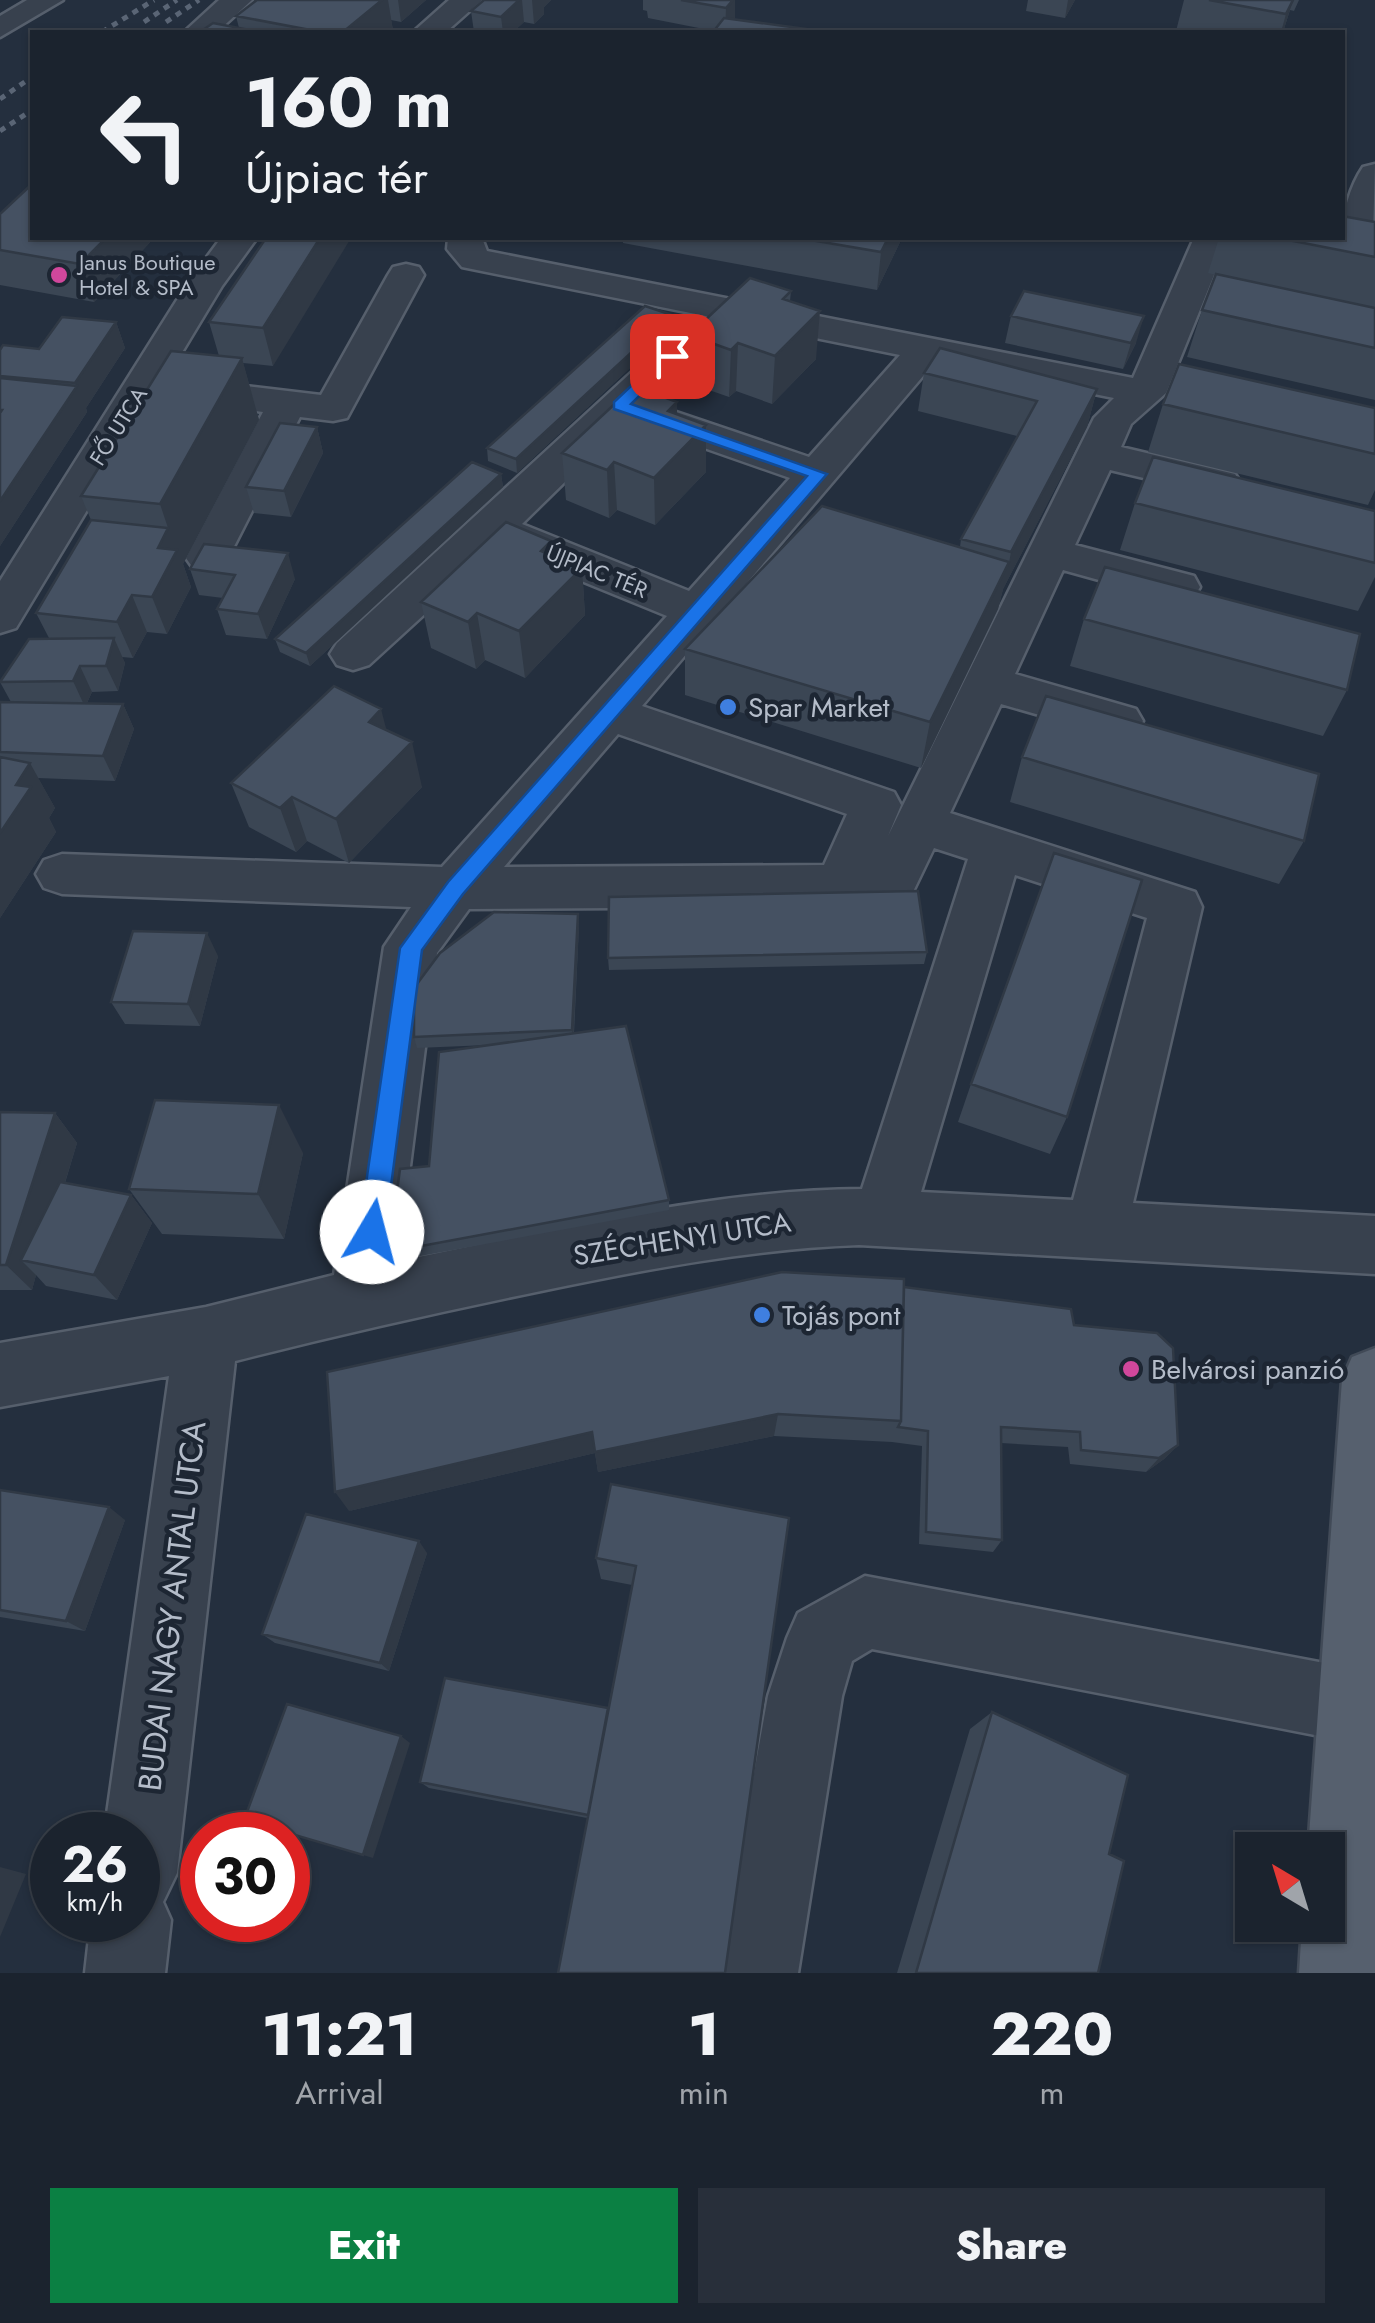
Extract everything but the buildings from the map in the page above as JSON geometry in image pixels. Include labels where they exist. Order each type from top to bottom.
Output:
[{"type":"main road","points":[[1340,1973],[1375,1380]]},
{"type":"street","points":[[0,28],[48,0]]},
{"type":"street","points":[[201,30],[237,0]]},
{"type":"street","points":[[430,30],[467,0]]},
{"type":"street","points":[[1345,234],[1355,236],[1375,174]]},
{"type":"street","name":"FŐ UTCA","points":[[0,616],[238,240]]},
{"type":"street","points":[[465,240],[465,249],[475,259],[926,348],[1166,377]]},
{"type":"street","points":[[62,874],[456,888],[890,885],[1114,418],[1166,377],[1210,288],[1212,240]]},
{"type":"street","points":[[143,385],[333,409],[406,275]]},
{"type":"street","points":[[354,654],[698,332]]},
{"type":"street","points":[[362,1298],[411,948],[456,888],[926,348]]},
{"type":"street","points":[[208,558],[287,404]]},
{"type":"street","points":[[620,405],[818,474]]},
{"type":"street","points":[[1097,454],[1263,494]]},
{"type":"street","name":"ÚJPIAC TÉR","points":[[492,528],[700,612]]},
{"type":"street","points":[[1049,552],[1216,597]]},
{"type":"street","points":[[987,684],[1168,735]]},
{"type":"street","points":[[611,713],[876,805],[840,885]]},
{"type":"street","points":[[920,823],[1176,908],[1096,1230]]},
{"type":"street","points":[[882,1218],[997,849]]},
{"type":"street","name":"SZÉCHENYI UTCA","points":[[0,1375],[206,1338],[362,1298],[670,1236],[776,1220],[882,1218],[1375,1245]]},
{"type":"street","name":"BUDAI NAGY ANTAL UTCA","points":[[146,1812],[206,1338]]},
{"type":"street","points":[[758,1973],[805,1696],[823,1638],[865,1612],[1356,1706]]},
{"type":"street","points":[[124,1973],[129,1942]]},
{"type":"railway","points":[[105,30],[154,0]]},
{"type":"railway","points":[[144,22],[177,0]]},
{"type":"railway","points":[[166,22],[199,0]]},
{"type":"railway","points":[[0,99],[30,78]]},
{"type":"railway","points":[[0,131],[30,111]]},
{"type":"place","name":"Janus Boutique Hotel & SPA","points":[[59,275]]},
{"type":"place","name":"Spar Market","points":[[728,707]]},
{"type":"place","name":"Tojás pont","points":[[762,1315]]},
{"type":"place","name":"Belvárosi panzió","points":[[1131,1369]]},
{"type":"route","points":[[372,1232],[411,948],[456,888],[818,474],[620,405],[672,356]]}]
